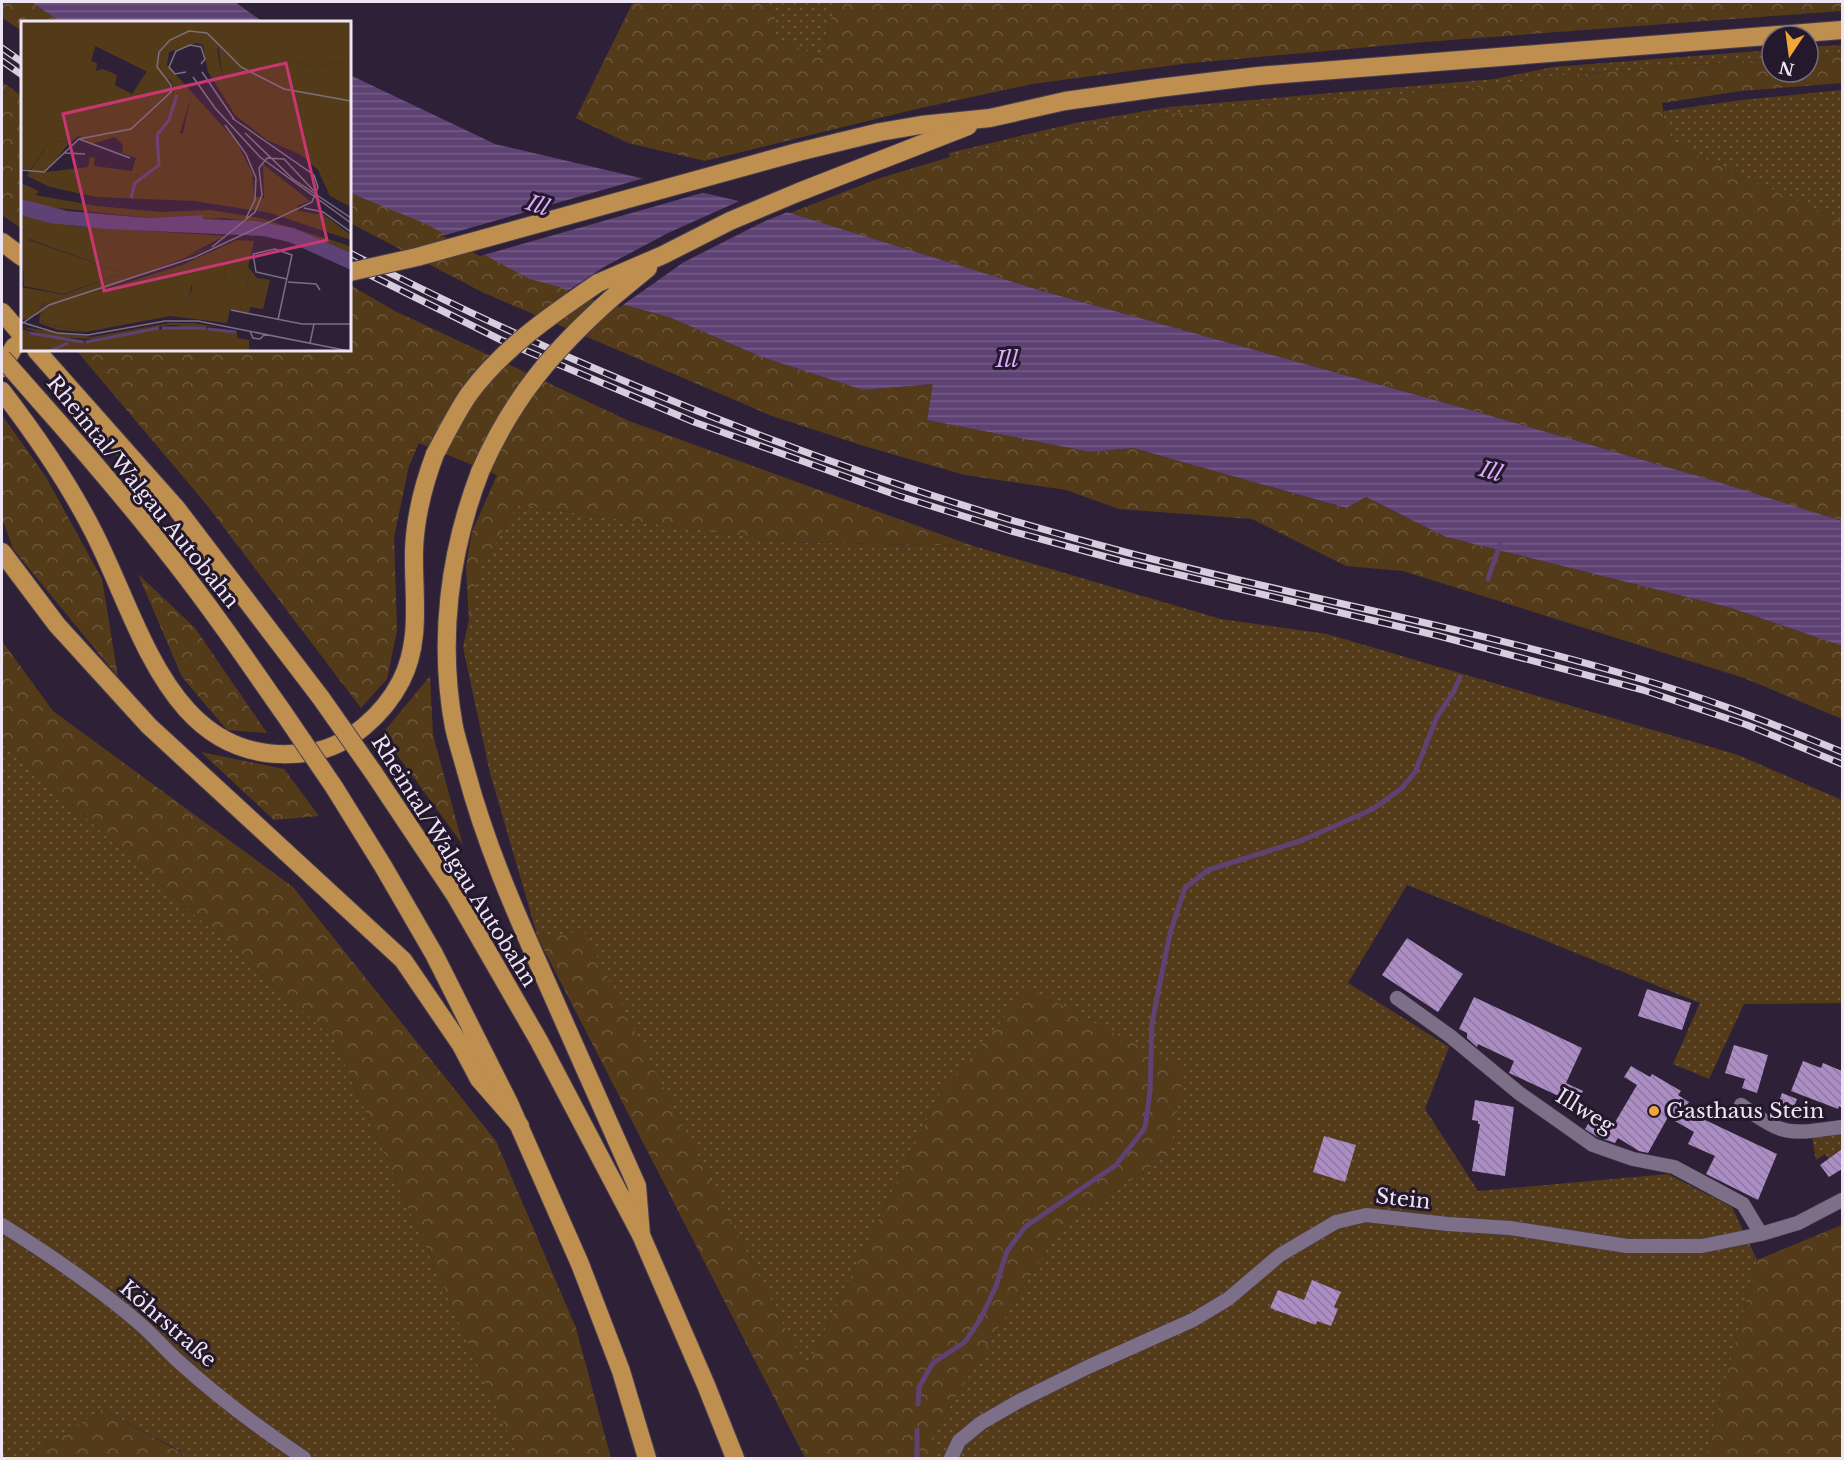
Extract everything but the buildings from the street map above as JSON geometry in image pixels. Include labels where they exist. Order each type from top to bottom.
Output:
[{"type":"highway","points":[[351,272],[417,257],[798,152],[880,132],[990,118],[1065,101],[1258,76],[1842,30]]},
{"type":"highway","points":[[2,390],[22,417],[93,531],[151,658],[176,699],[198,722],[227,741],[242,747],[272,753],[302,753],[319,750],[342,741],[379,712],[400,683],[410,660],[414,638],[414,550],[424,484],[435,454],[470,394],[513,346],[554,313],[598,284],[663,255],[730,221],[990,118]]},
{"type":"highway","points":[[2,242],[21,256]]},
{"type":"highway","points":[[641,1234],[637,1186],[512,905],[480,822],[454,726],[448,668],[447,608],[454,554],[468,502],[493,442],[518,400],[540,370],[574,332],[663,255]]},
{"type":"highway","points":[[3,313],[21,334]]},
{"type":"highway","points":[[2,368],[14,347],[21,342]]},
{"type":"highway","name":"Rheintal/Walgau Autobahn","points":[[37,351],[177,509],[321,698],[455,895],[540,1041],[641,1234],[735,1458]]},
{"type":"highway","name":"Rheintal/Walgau Autobahn","points":[[2,358],[107,477],[218,619],[283,711],[383,866],[434,954],[520,1126],[580,1264],[621,1371],[647,1458]]},
{"type":"highway","points":[[2,552],[57,625],[149,726],[403,960],[461,1046],[479,1079],[520,1126]]},
{"type":"street","name":"Illweg","points":[[1397,998],[1450,1036],[1519,1093],[1593,1145],[1633,1159],[1674,1167],[1743,1204],[1761,1234]]},
{"type":"street","points":[[1741,1105],[1767,1123],[1784,1130],[1842,1127]]},
{"type":"street","name":"Stein","points":[[951,1458],[959,1442],[981,1423],[1019,1401],[1090,1366],[1193,1320],[1227,1299],[1280,1256],[1336,1222],[1366,1215],[1510,1228],[1627,1246],[1702,1246],[1761,1234],[1798,1223],[1842,1200]]},
{"type":"street","name":"Köhrstraße","points":[[2,1225],[62,1263],[140,1323],[223,1400],[304,1458]]},
{"type":"green space","points":[[2,2],[31,2],[60,21],[21,21],[21,30],[2,18]]},
{"type":"green space","points":[[633,2],[761,2],[776,15],[770,36],[822,57],[835,2],[1842,2],[1842,11],[1424,42],[1182,64],[1032,84],[912,110],[705,161],[628,143],[576,118]]},
{"type":"green space","points":[[761,2],[835,2],[822,57],[769,36],[776,15]]},
{"type":"green space","points":[[1842,45],[1842,54],[1820,56],[1820,46]]},
{"type":"green space","points":[[1760,51],[1760,60],[1553,76],[1495,86],[1169,114],[1117,122],[950,157],[949,153],[1075,123],[1169,107],[1495,79],[1553,67]]},
{"type":"green space","points":[[1842,54],[1842,83],[1741,91],[1662,103],[1665,127],[1673,140],[1699,156],[1842,221],[1842,521],[1712,480],[1467,409],[1039,290],[790,213],[880,178],[950,157],[1117,122],[1169,114],[1495,86],[1553,76],[1760,60],[1760,84],[1820,84],[1820,56]]},
{"type":"green space","points":[[2,82],[21,95],[21,228],[2,215]]},
{"type":"green space","points":[[1842,90],[1842,221],[1699,156],[1673,140],[1665,127],[1663,111]]},
{"type":"green space","points":[[351,193],[669,317],[762,357],[863,390],[934,384],[927,420],[1090,452],[1133,448],[1345,508],[1366,497],[1446,537],[1731,608],[1842,646],[1842,719],[1744,678],[1403,571],[1346,566],[1252,519],[1119,509],[1066,490],[965,475],[864,446],[772,416],[484,293],[351,224]]},
{"type":"green space","points":[[351,286],[395,311],[629,421],[973,546],[786,542],[518,505],[480,569],[469,622],[466,566],[472,532],[497,475],[419,443],[409,466],[394,537],[397,631],[387,679],[361,708],[206,504],[77,351],[351,351]]},
{"type":"green space","points":[[2,415],[46,477],[102,579],[118,677],[13,549],[2,518]]},
{"type":"green space","points":[[518,505],[786,542],[973,546],[1221,619],[1327,634],[1738,755],[1842,800],[1842,1003],[1744,1004],[1709,1079],[1673,1064],[1700,1003],[1407,885],[1348,983],[1449,1047],[1425,1109],[1478,1191],[1668,1174],[1732,1207],[1757,1260],[1705,1458],[933,1458],[935,1431],[1061,1226],[1170,1154],[939,1095],[806,1369],[584,932],[538,938],[490,773],[463,647],[480,569]]},
{"type":"green space","points":[[138,574],[195,628],[267,733],[227,730],[182,677]]},
{"type":"green space","points":[[2,641],[53,711],[293,887],[496,1141],[576,1328],[611,1458],[519,1458],[333,1038],[2,743]]},
{"type":"green space","points":[[430,676],[433,735],[463,845],[382,734]]},
{"type":"green space","points":[[2,743],[333,1038],[519,1458],[185,1458],[180,1451],[102,1409],[27,1458],[2,1458]]},
{"type":"green space","points":[[201,752],[284,769],[319,816],[274,820]]},
{"type":"green space","points":[[584,931],[806,1369],[939,1095],[1029,988],[1184,1070],[1170,1154],[1061,1226],[935,1431],[933,1458],[805,1458],[538,938]]},
{"type":"green space","points":[[1842,1134],[1842,1149],[1829,1159],[1825,1154],[1816,1160],[1812,1136]]},
{"type":"green space","points":[[1842,1225],[1842,1458],[1705,1458],[1757,1260]]},
{"type":"green space","points":[[102,1409],[180,1452],[185,1458],[27,1458]]},
{"type":"water","points":[[31,2],[235,2],[262,21],[60,21]]},
{"type":"water","name":"Ill","points":[[351,75],[495,144],[790,213],[1039,290],[1467,409],[1712,480],[1842,521],[1842,646],[1731,608],[1446,537],[1366,497],[1346,508],[1133,448],[1090,452],[927,420],[933,384],[863,390],[762,357],[669,317],[530,279],[424,223],[351,193]]},
{"type":"pier","points":[[648,177],[709,191],[480,256],[442,236]]},
{"type":"pier","points":[[744,199],[793,210],[765,221],[684,262],[620,307],[566,292],[604,267],[668,233]]},
{"type":"waterway","points":[[1488,579],[1500,544]]},
{"type":"waterway","points":[[918,1404],[919,1387],[933,1363],[965,1342],[981,1318],[996,1286],[1007,1251],[1025,1227],[1116,1165],[1145,1128],[1150,1091],[1152,1023],[1170,933],[1185,888],[1208,870],[1303,840],[1373,809],[1402,788],[1415,772],[1437,717],[1453,693],[1460,677]]},
{"type":"waterway","points":[[917,1430],[917,1458]]},
{"type":"railway","points":[[2,48],[21,61]]},
{"type":"railway","points":[[2,61],[21,74]]},
{"type":"railway","points":[[351,253],[537,343],[633,385],[729,424],[925,493],[1125,552],[1448,628],[1641,679],[1768,722],[1842,752]]},
{"type":"railway","points":[[351,265],[501,340],[694,422],[899,496],[1011,531],[1125,562],[1439,636],[1643,690],[1747,725],[1842,764]]},
{"type":"place","name":"Gasthaus Stein","points":[[1654,1111]]}]
